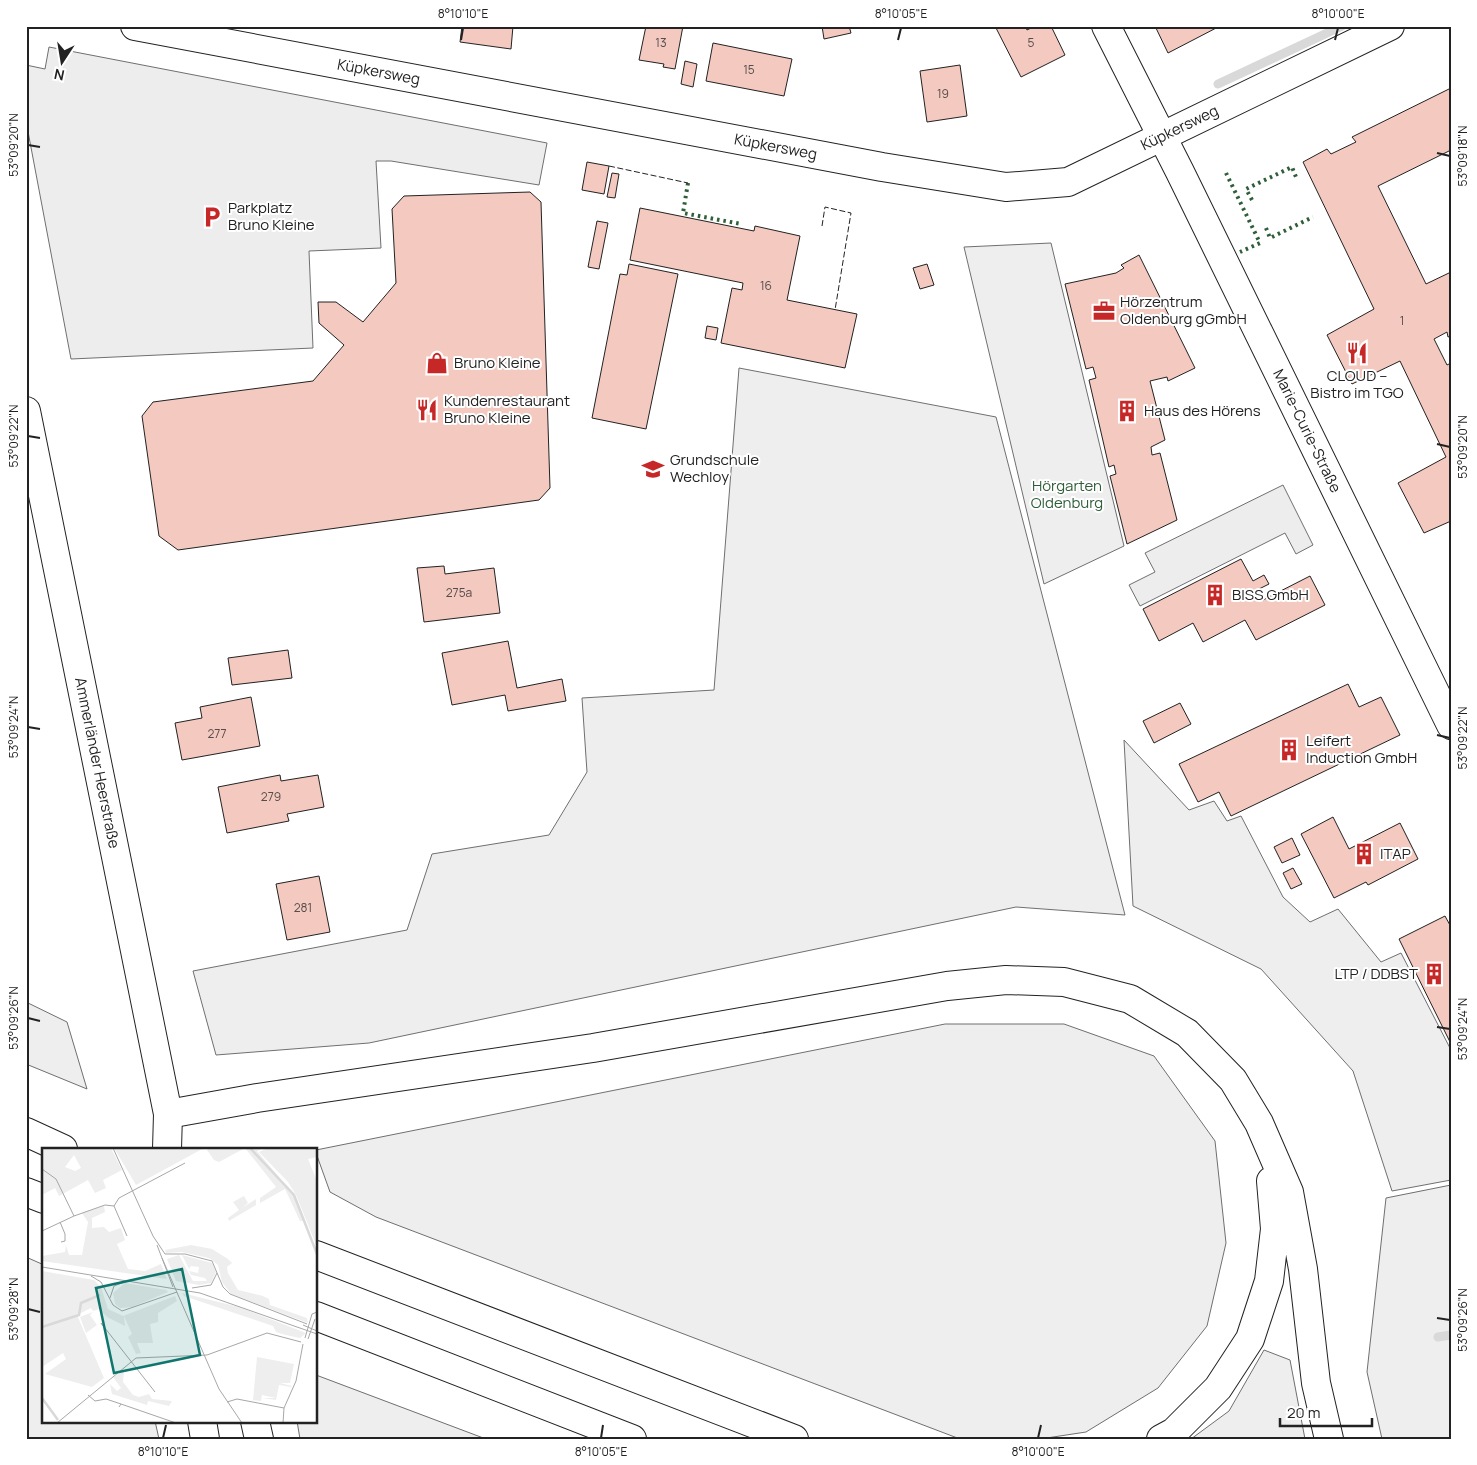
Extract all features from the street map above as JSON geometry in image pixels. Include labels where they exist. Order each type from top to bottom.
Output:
[{"type":"main road","name":"Küpkersweg","points":[[135,26],[873,165],[1006,187],[1068,182],[1390,26]]},
{"type":"main road","name":"Marie-Curie-Straße","points":[[1106,26],[1451,725]]},
{"type":"main road","name":"Ammerländer Heerstraße","points":[[26,411],[168,1114],[167,1148]]},
{"type":"main road","points":[[168,1114],[257,1098],[593,1048],[947,986],[1006,980],[1064,982],[1130,998],[1187,1033],[1233,1080],[1259,1123],[1288,1192],[1303,1268],[1316,1383],[1329,1439]]},
{"type":"main road","name":"Ammerländer Heerstraße","points":[[168,1114],[184,1148]]},
{"type":"main road","points":[[1161,1439],[1174,1432],[1218,1388],[1250,1338],[1269,1281],[1275,1228],[1270,1179],[1259,1123]]},
{"type":"main road","points":[[26,1132],[61,1148]]},
{"type":"main road","points":[[26,1192],[42,1199]]},
{"type":"main road","points":[[318,1256],[794,1439]]},
{"type":"main road","points":[[318,1317],[632,1439]]},
{"type":"main road","points":[[202,1422],[205,1439]]},
{"type":"main road","points":[[255,1422],[259,1439]]},
{"type":"green space","name":"Hörgarten Oldenburg","points":[[1051,243],[1124,546],[1044,584],[964,247]]},
{"type":"green space","points":[[739,368],[996,417],[1125,915],[1016,907],[369,1043],[216,1055],[193,971],[407,930],[432,854],[549,835],[587,772],[582,698],[714,690]]},
{"type":"green space","points":[[1124,740],[1189,810],[1214,801],[1227,821],[1241,816],[1283,897],[1310,922],[1338,909],[1381,962],[1401,953],[1451,1050],[1451,1180],[1392,1191],[1353,1071],[1261,969],[1133,906]]},
{"type":"green space","points":[[26,1002],[67,1022],[87,1089],[26,1064]]},
{"type":"green space","points":[[945,1024],[1064,1024],[1154,1056],[1215,1141],[1226,1243],[1207,1326],[1158,1388],[1086,1432],[1040,1439],[960,1439],[376,1217],[330,1192],[318,1159],[318,1150]]},
{"type":"green space","points":[[1451,1185],[1451,1439],[1382,1439],[1367,1372],[1386,1198]]},
{"type":"green space","points":[[26,1257],[42,1264],[42,1422],[155,1422],[159,1439],[26,1439]]},
{"type":"green space","points":[[1264,1350],[1290,1360],[1305,1439],[1191,1439],[1229,1411]]},
{"type":"green space","points":[[318,1376],[486,1439],[300,1439],[297,1422],[318,1422]]},
{"type":"shaded area","name":"Parkplatz Bruno Kleine","points":[[49,47],[547,143],[539,185],[391,161],[376,161],[381,248],[309,251],[313,348],[71,359],[26,121],[26,65],[45,69]]},
{"type":"shaded area","points":[[1283,485],[1313,545],[1296,554],[1285,533],[1140,606],[1129,585],[1155,572],[1145,553]]},
{"type":"building","points":[[462,26],[513,26],[511,49],[460,42]]},
{"type":"building","points":[[646,26],[683,26],[675,69],[663,67],[664,64],[639,60]]},
{"type":"building","points":[[822,26],[849,26],[851,33],[824,39]]},
{"type":"building","points":[[995,26],[1025,26],[1027,30],[1035,26],[1051,26],[1065,55],[1021,77]]},
{"type":"building","points":[[1155,26],[1220,26],[1168,53]]},
{"type":"building","points":[[713,43],[792,59],[784,96],[706,81]]},
{"type":"building","points":[[685,61],[697,64],[693,87],[681,84]]},
{"type":"building","points":[[960,65],[967,116],[927,122],[920,71]]},
{"type":"building","points":[[1451,88],[1451,150],[1378,186],[1426,284],[1451,272],[1451,336],[1448,337],[1447,332],[1434,339],[1447,365],[1451,363],[1451,521],[1424,533],[1398,483],[1446,457],[1400,361],[1352,384],[1327,335],[1374,309],[1303,162],[1327,149],[1331,154],[1356,142],[1352,137]]},
{"type":"building","points":[[587,162],[609,166],[604,194],[582,190]]},
{"type":"building","points":[[612,173],[619,174],[615,198],[607,197]]},
{"type":"building","name":"Bruno Kleine","points":[[530,192],[541,202],[550,488],[539,500],[178,550],[159,536],[142,416],[153,402],[313,381],[344,345],[319,323],[318,302],[336,302],[363,322],[396,283],[392,209],[404,196]]},
{"type":"building","points":[[640,208],[754,231],[755,226],[800,236],[787,300],[857,314],[845,368],[721,343],[732,288],[742,290],[743,283],[630,260]]},
{"type":"building","points":[[597,221],[608,223],[599,269],[588,267]]},
{"type":"building","name":"Haus des Hörens","points":[[1139,255],[1195,368],[1168,381],[1167,377],[1150,381],[1165,440],[1151,447],[1152,455],[1160,453],[1177,520],[1127,544],[1110,476],[1116,474],[1114,465],[1109,467],[1089,380],[1096,378],[1093,367],[1086,369],[1065,284],[1116,273],[1124,268],[1121,265]]},
{"type":"building","points":[[629,264],[678,274],[646,429],[592,418],[620,274],[627,275]]},
{"type":"building","points":[[927,264],[934,285],[920,289],[913,268]]},
{"type":"building","points":[[707,326],[718,328],[716,340],[705,338]]},
{"type":"building","name":"BISS GmbH","points":[[1241,559],[1253,581],[1264,575],[1269,584],[1257,590],[1263,600],[1310,576],[1325,605],[1256,640],[1245,620],[1203,642],[1193,623],[1159,641],[1143,609]]},
{"type":"building","points":[[444,566],[445,574],[494,568],[500,613],[424,622],[417,568]]},
{"type":"building","points":[[508,641],[517,688],[562,679],[566,701],[508,711],[505,695],[452,705],[442,653]]},
{"type":"building","points":[[288,650],[292,678],[232,685],[228,658]]},
{"type":"building","name":"Leifert Induction GmbH","points":[[1348,684],[1359,707],[1381,697],[1400,735],[1231,816],[1219,792],[1198,802],[1179,764]]},
{"type":"building","points":[[251,697],[260,746],[182,760],[175,723],[202,718],[200,707]]},
{"type":"building","points":[[1180,703],[1191,724],[1154,743],[1143,721]]},
{"type":"building","points":[[280,775],[281,781],[318,775],[324,807],[287,814],[289,821],[227,833],[218,787]]},
{"type":"building","name":"ITAP","points":[[1333,817],[1349,849],[1400,823],[1418,859],[1368,885],[1366,882],[1334,898],[1301,834]]},
{"type":"building","points":[[1292,838],[1300,855],[1282,863],[1274,847]]},
{"type":"building","points":[[1293,868],[1302,884],[1291,889],[1283,873]]},
{"type":"building","points":[[319,876],[330,932],[287,940],[276,884]]},
{"type":"building","name":"LTP / DDBST","points":[[1445,916],[1451,927],[1451,1044],[1399,939]]},
{"type":"waterway","points":[[1218,84],[1342,26]]},
{"type":"waterway","points":[[1438,1337],[1451,1335]]},
{"type":"hedge","points":[[1252,200],[1246,189],[1292,167],[1296,177]]},
{"type":"hedge","points":[[1226,173],[1260,243],[1240,252]]},
{"type":"hedge","points":[[688,183],[683,213],[741,224]]},
{"type":"hedge","points":[[1266,228],[1270,238],[1313,217]]},
{"type":"fence","points":[[609,166],[688,183]]},
{"type":"fence","points":[[822,226],[825,207],[851,213],[835,310]]},
{"type":"place","name":"Parkplatz Bruno Kleine","points":[[212,217]]},
{"type":"place","name":"Hörzentrum Oldenburg gGmbH","points":[[1104,311]]},
{"type":"place","name":"CLOUD – Bistro im TGO","points":[[1357,353]]},
{"type":"place","name":"Bruno Kleine","points":[[437,363]]},
{"type":"place","name":"Kundenrestaurant Bruno Kleine","points":[[427,410]]},
{"type":"place","name":"Haus des Hörens","points":[[1127,411]]},
{"type":"place","name":"Grundschule Wechloy","points":[[653,469]]},
{"type":"place","name":"BISS GmbH","points":[[1215,595]]},
{"type":"place","name":"Leifert Induction GmbH","points":[[1289,750]]},
{"type":"place","name":"ITAP","points":[[1364,854]]},
{"type":"place","name":"LTP / DDBST","points":[[1434,974]]}]
